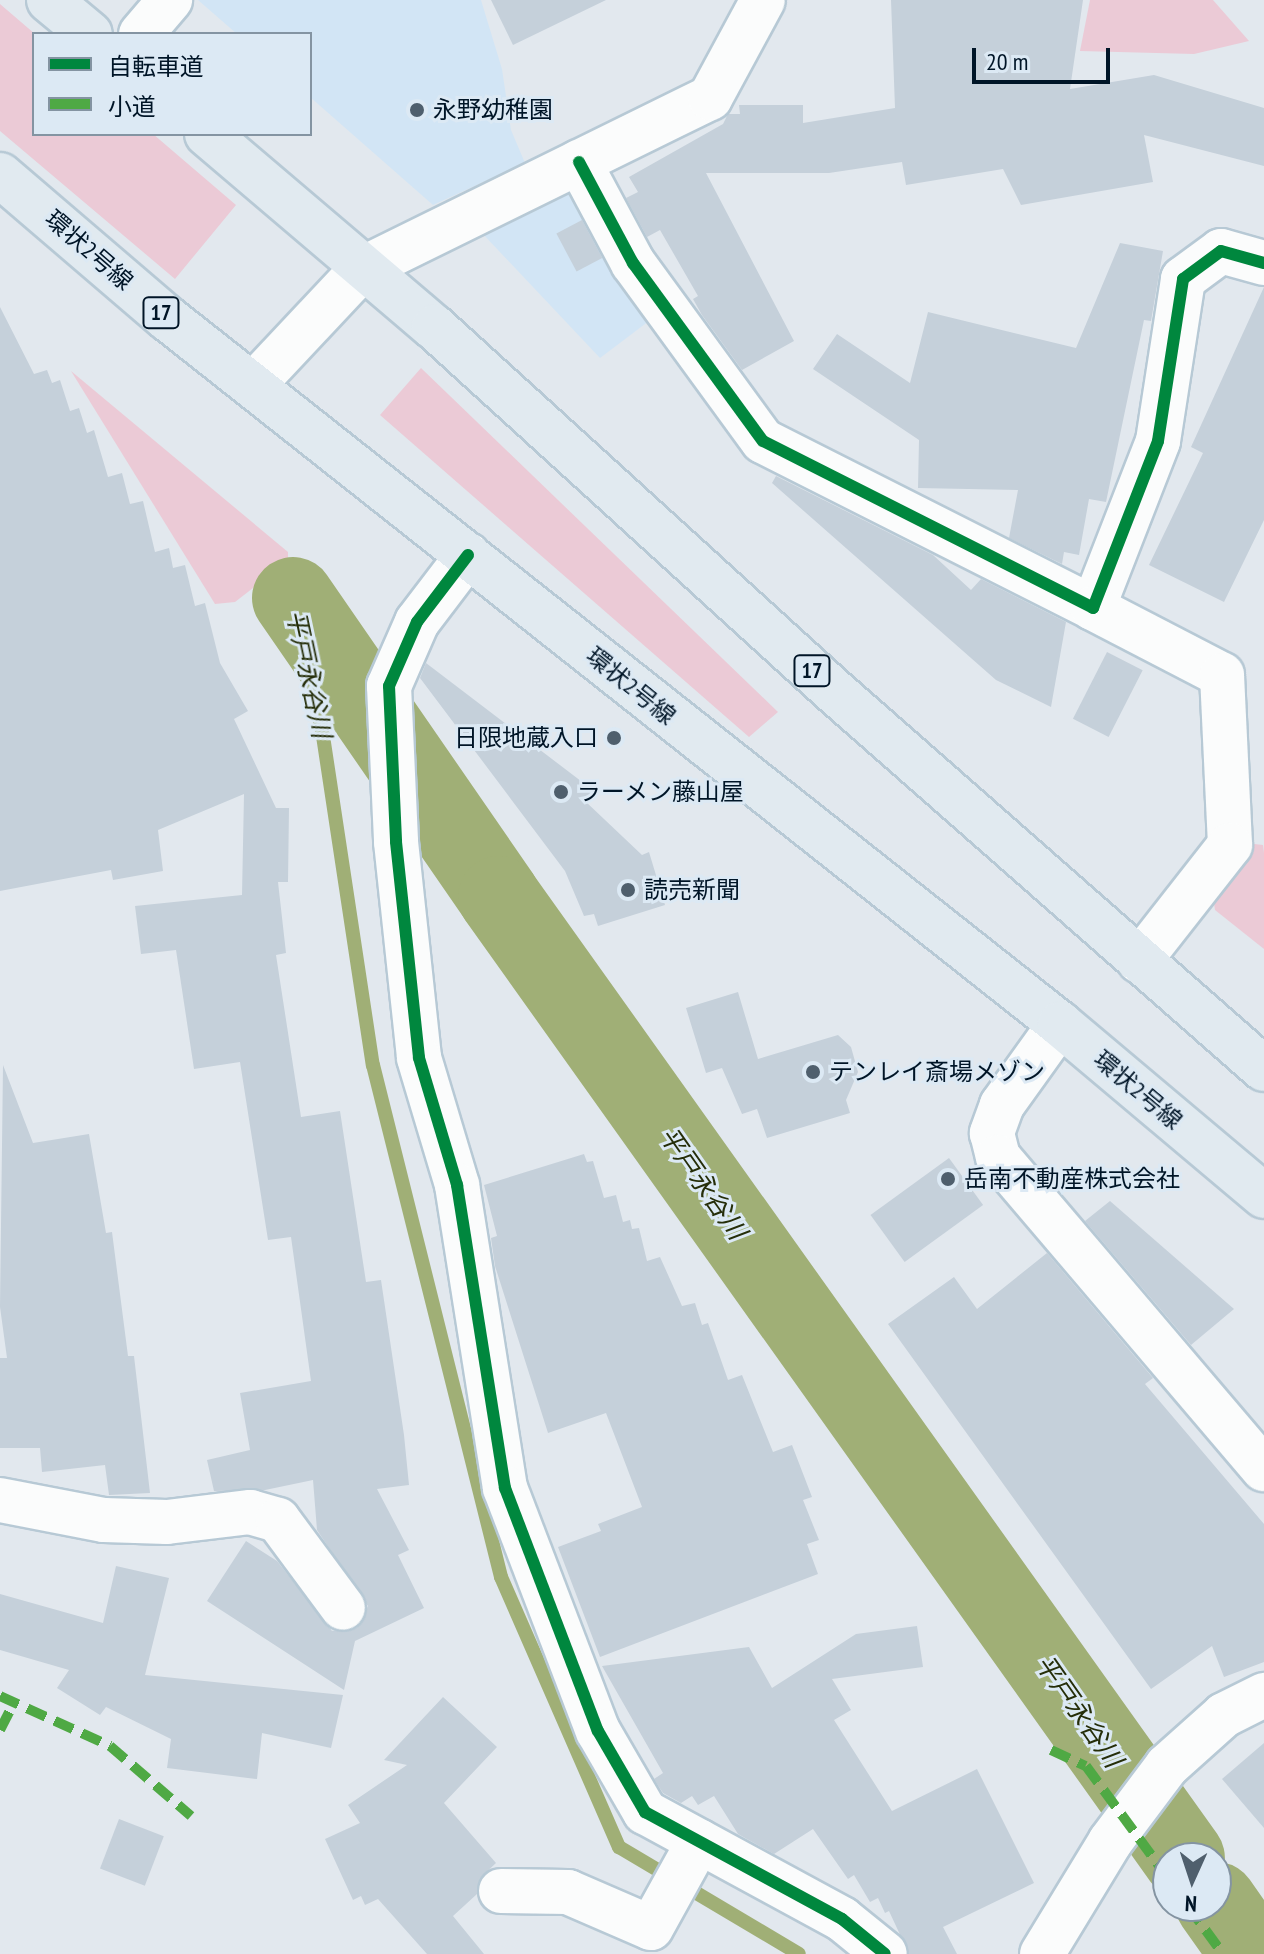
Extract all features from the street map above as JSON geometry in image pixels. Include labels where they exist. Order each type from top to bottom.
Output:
[{"type":"main road","points":[[49,0],[88,32]]},
{"type":"main road","name":"17","points":[[209,136],[362,269],[434,327],[1139,961],[1264,1069]]},
{"type":"main road","name":"環状2号線","points":[[0,175],[167,318],[1060,1024],[1264,1196]]},
{"type":"street","points":[[143,32],[170,0]]},
{"type":"street","points":[[254,384],[362,269],[710,98],[763,0]]},
{"type":"street","points":[[579,162],[633,263],[763,441],[1222,675],[1230,845],[1139,961]]},
{"type":"street","points":[[1093,608],[1158,441],[1183,279],[1221,251],[1264,263]]},
{"type":"street","points":[[468,555],[417,622],[389,686],[396,842],[419,1058],[457,1185],[505,1488],[598,1731],[645,1812],[693,1851],[842,1919],[885,1954]]},
{"type":"street","points":[[1060,1024],[1002,1105],[992,1133],[998,1157],[1264,1469]]},
{"type":"street","points":[[0,1500],[104,1520],[167,1522],[250,1512],[278,1520],[343,1608]]},
{"type":"street","points":[[1042,1954],[1110,1842],[1167,1766],[1224,1715],[1264,1695]]},
{"type":"street","points":[[501,1891],[568,1892],[651,1928],[693,1851]]},
{"type":"shaded area","name":"永野幼稚園","points":[[198,0],[481,0],[502,69],[511,130],[525,163],[433,205],[312,99],[312,32],[235,32]]},
{"type":"shaded area","points":[[1090,0],[1213,0],[1249,41],[1194,54],[1080,51]]},
{"type":"shaded area","points":[[0,4],[33,32],[32,136],[155,136],[236,205],[175,279],[0,131]]},
{"type":"shaded area","name":"永野幼稚園","points":[[579,187],[653,318],[600,358],[481,232]]},
{"type":"shaded area","points":[[421,368],[778,712],[749,737],[380,415]]},
{"type":"shaded area","points":[[71,371],[288,552],[288,561],[235,602],[215,604]]},
{"type":"shaded area","points":[[1254,844],[1263,845],[1264,853],[1264,949],[1215,910],[1212,890]]},
{"type":"building","points":[[491,0],[606,0],[513,45]]},
{"type":"building","points":[[891,0],[1083,0],[1070,89],[1154,75],[1264,108],[1264,166],[1144,135],[1153,182],[1021,205],[1003,169],[906,185],[902,162],[829,173],[706,173],[794,341],[742,370],[702,315],[693,299],[698,296],[660,230],[647,237],[626,198],[638,192],[629,177],[723,124],[728,114],[740,114],[739,105],[803,105],[803,123],[895,108]]},
{"type":"building","points":[[582,220],[602,258],[577,272],[556,234]]},
{"type":"building","points":[[1120,243],[1163,251],[1151,321],[1144,320],[1106,502],[1089,499],[1079,555],[1064,552],[1062,564],[1009,538],[1018,490],[918,488],[919,440],[813,369],[837,334],[910,383],[928,312],[1076,348]]},
{"type":"building","points":[[1264,287],[1264,520],[1224,602],[1149,565],[1203,453],[1191,447]]},
{"type":"building","points":[[0,307],[34,374],[47,370],[52,383],[60,380],[70,411],[79,408],[87,433],[94,430],[108,477],[122,473],[130,504],[143,501],[155,552],[169,548],[173,568],[185,565],[195,606],[205,603],[220,663],[248,711],[234,719],[276,808],[289,808],[288,882],[278,882],[286,953],[276,955],[301,1117],[340,1111],[366,1282],[381,1280],[409,1485],[377,1489],[409,1550],[398,1555],[424,1608],[355,1641],[344,1690],[207,1601],[246,1541],[277,1561],[332,1631],[357,1628],[368,1606],[317,1530],[313,1480],[265,1490],[214,1491],[207,1460],[250,1450],[240,1393],[311,1381],[291,1237],[268,1240],[240,1062],[194,1069],[176,950],[141,954],[135,906],[242,895],[244,794],[158,830],[163,871],[113,880],[111,870],[0,891]]},
{"type":"building","points":[[776,476],[933,555],[971,590],[981,579],[1066,622],[1051,707],[996,680],[772,483]]},
{"type":"building","points":[[1107,652],[1143,670],[1109,737],[1073,719]]},
{"type":"building","points":[[426,663],[594,791],[585,801],[642,855],[649,852],[665,905],[598,926],[594,914],[584,916],[565,871],[420,678]]},
{"type":"building","points":[[738,992],[758,1059],[838,1035],[851,1047],[858,1072],[846,1100],[850,1113],[767,1138],[757,1109],[742,1114],[722,1068],[706,1073],[686,1008]]},
{"type":"building","points":[[3,1065],[33,1143],[89,1134],[106,1233],[112,1232],[128,1356],[134,1356],[150,1493],[109,1495],[105,1465],[42,1472],[40,1448],[0,1448],[0,1358],[7,1358],[0,1307]]},
{"type":"building","points":[[584,1154],[587,1162],[593,1161],[604,1198],[616,1195],[623,1222],[630,1220],[632,1229],[639,1228],[647,1261],[660,1257],[682,1306],[695,1303],[702,1325],[708,1323],[728,1380],[742,1375],[773,1452],[792,1445],[812,1497],[803,1500],[819,1540],[807,1544],[818,1574],[600,1657],[558,1547],[601,1531],[598,1524],[642,1507],[606,1413],[548,1433],[495,1266],[491,1238],[497,1236],[484,1185]]},
{"type":"building","points":[[949,1158],[983,1205],[905,1262],[871,1215]]},
{"type":"building","points":[[1110,1201],[1234,1309],[1191,1345],[1085,1221]]},
{"type":"building","points":[[1047,1253],[1153,1378],[1145,1384],[1264,1524],[1264,1662],[1224,1677],[1212,1646],[1151,1689],[888,1324],[954,1277],[977,1309]]},
{"type":"building","points":[[116,1566],[169,1578],[145,1675],[343,1695],[331,1748],[262,1733],[257,1779],[167,1768],[171,1739],[106,1707],[100,1715],[57,1688],[69,1670],[0,1650],[0,1594],[103,1623]]},
{"type":"building","points":[[917,1626],[923,1667],[832,1679],[851,1710],[834,1720],[892,1811],[977,1769],[1034,1883],[943,1927],[957,1954],[909,1954],[889,1911],[885,1913],[878,1898],[870,1902],[854,1875],[848,1879],[813,1829],[774,1854],[738,1834],[714,1796],[698,1805],[692,1796],[681,1803],[663,1793],[654,1779],[663,1773],[602,1666],[749,1647],[772,1688],[856,1634]]},
{"type":"building","points":[[443,1697],[497,1747],[444,1803],[496,1863],[480,1878],[477,1894],[453,1916],[484,1954],[427,1954],[378,1899],[365,1905],[361,1896],[353,1900],[325,1839],[360,1823],[348,1805],[407,1765],[384,1760]]},
{"type":"building","points":[[1264,1743],[1264,1828],[1222,1779]]},
{"type":"building","points":[[119,1819],[164,1836],[145,1886],[100,1868]]},
{"type":"waterway","name":"平戸永谷川","points":[[293,598],[323,736],[373,1065],[501,1577],[619,1847],[799,1954]]},
{"type":"waterway","name":"平戸永谷川","points":[[293,598],[499,897],[1173,1842]]},
{"type":"waterway","name":"平戸永谷川","points":[[1229,1922],[1252,1954]]},
{"type":"marked path","points":[[0,1696],[110,1746],[191,1816]]},
{"type":"marked path","points":[[0,1730],[13,1704]]},
{"type":"marked path","points":[[1051,1750],[1086,1766],[1152,1856]]},
{"type":"marked path","points":[[1200,1922],[1223,1954]]},
{"type":"cycle path","points":[[579,162],[633,263],[763,441],[1093,608],[1158,441],[1183,279],[1221,251],[1264,263]]},
{"type":"cycle path","points":[[468,555],[417,622],[389,686],[396,842],[419,1058],[457,1185],[505,1488],[598,1731],[645,1812],[842,1919],[885,1954]]},
{"type":"place","name":"永野幼稚園","points":[[417,110]]},
{"type":"place","name":"日限地蔵入口","points":[[614,738]]},
{"type":"place","name":"ラーメン藤山屋","points":[[561,792]]},
{"type":"place","name":"読売新聞","points":[[628,890]]},
{"type":"place","name":"テンレイ斎場メゾン","points":[[813,1072]]},
{"type":"place","name":"岳南不動産株式会社","points":[[948,1179]]}]
